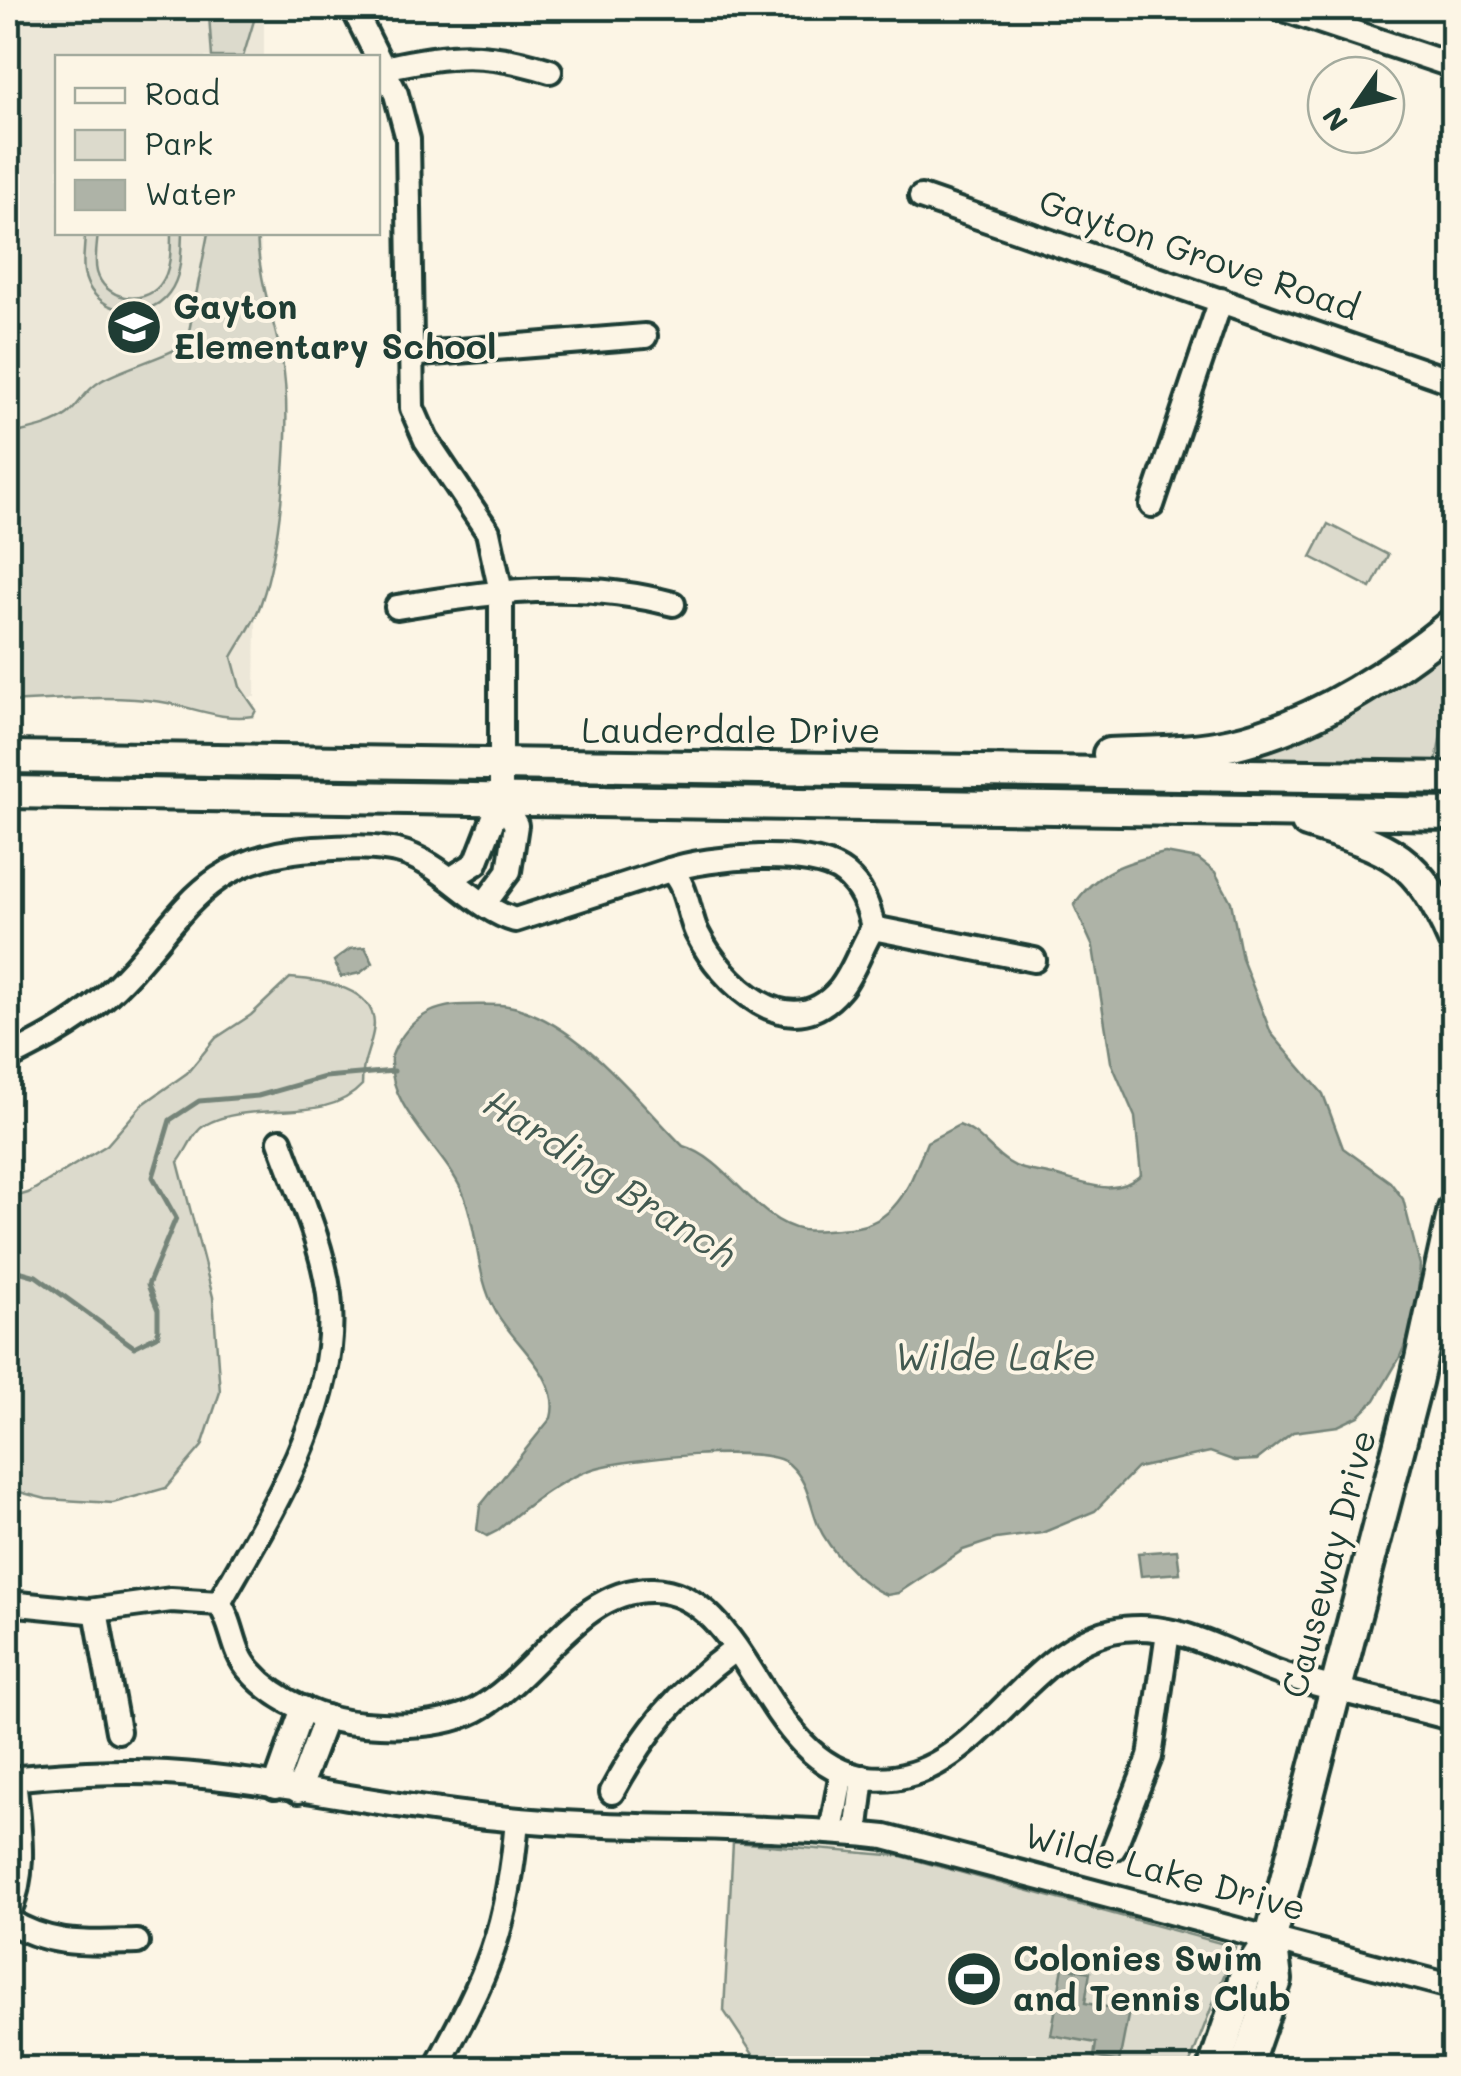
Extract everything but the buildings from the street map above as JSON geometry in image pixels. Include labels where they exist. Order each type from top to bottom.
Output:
[{"type":"main road","points":[[952,770],[1092,754],[1185,751],[1248,740],[1292,723],[1361,687],[1454,624]]},
{"type":"main road","name":"Lauderdale Drive","points":[[8,757],[1454,778]]},
{"type":"main road","name":"Lauderdale Drive","points":[[8,792],[1454,814]]},
{"type":"main road","points":[[1266,810],[1360,837],[1390,851],[1428,889],[1454,940]]},
{"type":"main road","name":"Causeway Drive","points":[[1214,2068],[1245,1978],[1271,1936],[1416,1382],[1454,1210]]},
{"type":"main road","name":"Causeway Drive","points":[[1245,2068],[1276,1980],[1271,1936]]},
{"type":"street","points":[[354,8],[378,55]]},
{"type":"street","points":[[1280,8],[1454,66]]},
{"type":"street","points":[[385,68],[437,56],[482,54],[550,70]]},
{"type":"street","points":[[380,58],[408,139],[412,169],[408,393],[418,424],[488,532],[501,592],[501,799],[476,863],[452,878]]},
{"type":"street","name":"Gayton Grove Road","points":[[921,197],[1454,382]]},
{"type":"street","points":[[1152,505],[1221,300]]},
{"type":"street","points":[[408,355],[645,336]]},
{"type":"street","points":[[397,607],[501,592],[581,587],[627,592],[673,604]]},
{"type":"street","points":[[485,903],[510,870],[516,825],[501,799]]},
{"type":"street","points":[[8,1058],[50,1037],[98,1002],[201,888],[253,858],[278,852],[362,846],[400,852],[452,878],[503,916],[527,919],[670,870],[712,860],[772,858],[827,864],[855,884],[866,900],[873,928],[841,988],[804,1013],[788,1015],[746,996],[710,954],[696,932],[678,879],[670,870]]},
{"type":"street","points":[[873,928],[1034,960]]},
{"type":"street","points":[[280,1140],[321,1255],[328,1294],[328,1352],[318,1399],[298,1450],[219,1603],[246,1668],[270,1690],[303,1708],[326,1717],[388,1726],[461,1716],[478,1709],[524,1673],[590,1611],[636,1591],[672,1592],[690,1600],[717,1624],[799,1740],[853,1775],[927,1770],[1048,1665],[1097,1636],[1128,1629],[1168,1632],[1223,1646],[1294,1678],[1454,1719]]},
{"type":"street","points":[[8,1602],[96,1610],[171,1600],[219,1603]]},
{"type":"street","points":[[96,1610],[118,1731]]},
{"type":"street","points":[[1114,1848],[1150,1757],[1168,1632]]},
{"type":"street","points":[[612,1792],[649,1727],[702,1674],[734,1650]]},
{"type":"street","points":[[286,1789],[303,1708]]},
{"type":"street","points":[[286,1789],[326,1717]]},
{"type":"street","name":"Wilde Lake Drive","points":[[10,1778],[103,1771],[168,1773],[517,1820],[856,1834],[961,1855],[1454,1987]]},
{"type":"street","points":[[831,1832],[853,1775]]},
{"type":"street","points":[[853,1775],[856,1834]]},
{"type":"street","points":[[10,1778],[21,1849],[19,1878],[8,1917],[26,1932],[60,1943],[137,1942]]},
{"type":"street","points":[[436,2068],[498,1944],[508,1910],[517,1820]]},
{"type":"shaded area","name":"Gayton Elementary School","points":[[8,8],[264,8],[264,55],[55,55],[55,235],[261,235],[255,697],[8,700]]},
{"type":"green space","points":[[216,8],[246,8],[255,17],[244,55],[212,55],[209,15]]},
{"type":"green space","points":[[85,235],[98,235],[97,272],[107,289],[124,297],[144,296],[164,279],[171,235],[182,235],[179,272],[173,286],[159,303],[147,309],[134,311],[107,305],[88,286],[83,258]]},
{"type":"green space","name":"Gayton Elementary School","points":[[208,235],[257,235],[266,297],[282,360],[286,415],[279,517],[268,579],[252,624],[232,657],[240,687],[256,710],[253,716],[218,715],[124,698],[8,702],[8,435],[61,418],[101,381],[187,342]]},
{"type":"green space","points":[[1328,524],[1388,555],[1371,588],[1311,557]]},
{"type":"green space","points":[[1441,649],[1453,657],[1453,664],[1436,763],[1226,766],[1224,758]]},
{"type":"green space","points":[[814,783],[1264,791],[1145,798],[705,788]]},
{"type":"green space","points":[[290,978],[331,984],[358,996],[373,1017],[373,1032],[362,1085],[346,1098],[308,1109],[224,1117],[201,1128],[178,1162],[213,1297],[220,1392],[202,1446],[166,1488],[113,1503],[46,1499],[8,1489],[8,1199],[28,1193],[107,1145],[142,1105],[187,1073],[216,1038],[251,1015]]},
{"type":"green space","name":"Colonies Swim and Tennis Club","points":[[733,1842],[901,1856],[1235,1947],[1188,2068],[762,2068],[724,2011]]},
{"type":"water","name":"Wilde Lake","points":[[1165,853],[1198,859],[1215,872],[1231,902],[1242,959],[1271,1033],[1323,1094],[1343,1148],[1390,1182],[1403,1199],[1420,1265],[1416,1318],[1399,1359],[1375,1400],[1359,1416],[1338,1426],[1293,1432],[1257,1460],[1235,1461],[1210,1452],[1137,1468],[1095,1511],[1042,1533],[996,1539],[963,1550],[898,1593],[887,1595],[857,1575],[838,1555],[818,1525],[801,1478],[789,1464],[775,1458],[694,1455],[593,1469],[542,1495],[497,1531],[487,1536],[477,1530],[480,1506],[551,1418],[553,1403],[543,1375],[489,1298],[463,1193],[398,1094],[391,1058],[411,1026],[430,1012],[453,1006],[507,1006],[544,1019],[588,1049],[683,1146],[715,1164],[770,1215],[803,1230],[850,1228],[880,1218],[900,1198],[927,1142],[959,1125],[1018,1167],[1098,1187],[1120,1186],[1141,1175],[1135,1117],[1111,1062],[1093,947],[1074,905],[1102,876],[1137,860]]},
{"type":"water","points":[[365,947],[373,963],[360,973],[341,977],[334,961],[350,949]]},
{"type":"water","points":[[1177,1550],[1180,1573],[1141,1576],[1138,1553]]},
{"type":"water","points":[[1063,1967],[1090,1972],[1085,2003],[1129,2011],[1119,2062],[1094,2057],[1096,2043],[1051,2035]]},
{"type":"waterway","name":"Harding Branch","points":[[8,1268],[36,1276],[134,1347],[158,1335],[158,1310],[148,1285],[176,1218],[153,1177],[170,1120],[199,1101],[258,1096],[325,1077],[394,1071]]},
{"type":"place","name":"Gayton Elementary School","points":[[134,327]]},
{"type":"place","name":"Colonies Swim and Tennis Club","points":[[974,1979]]}]
